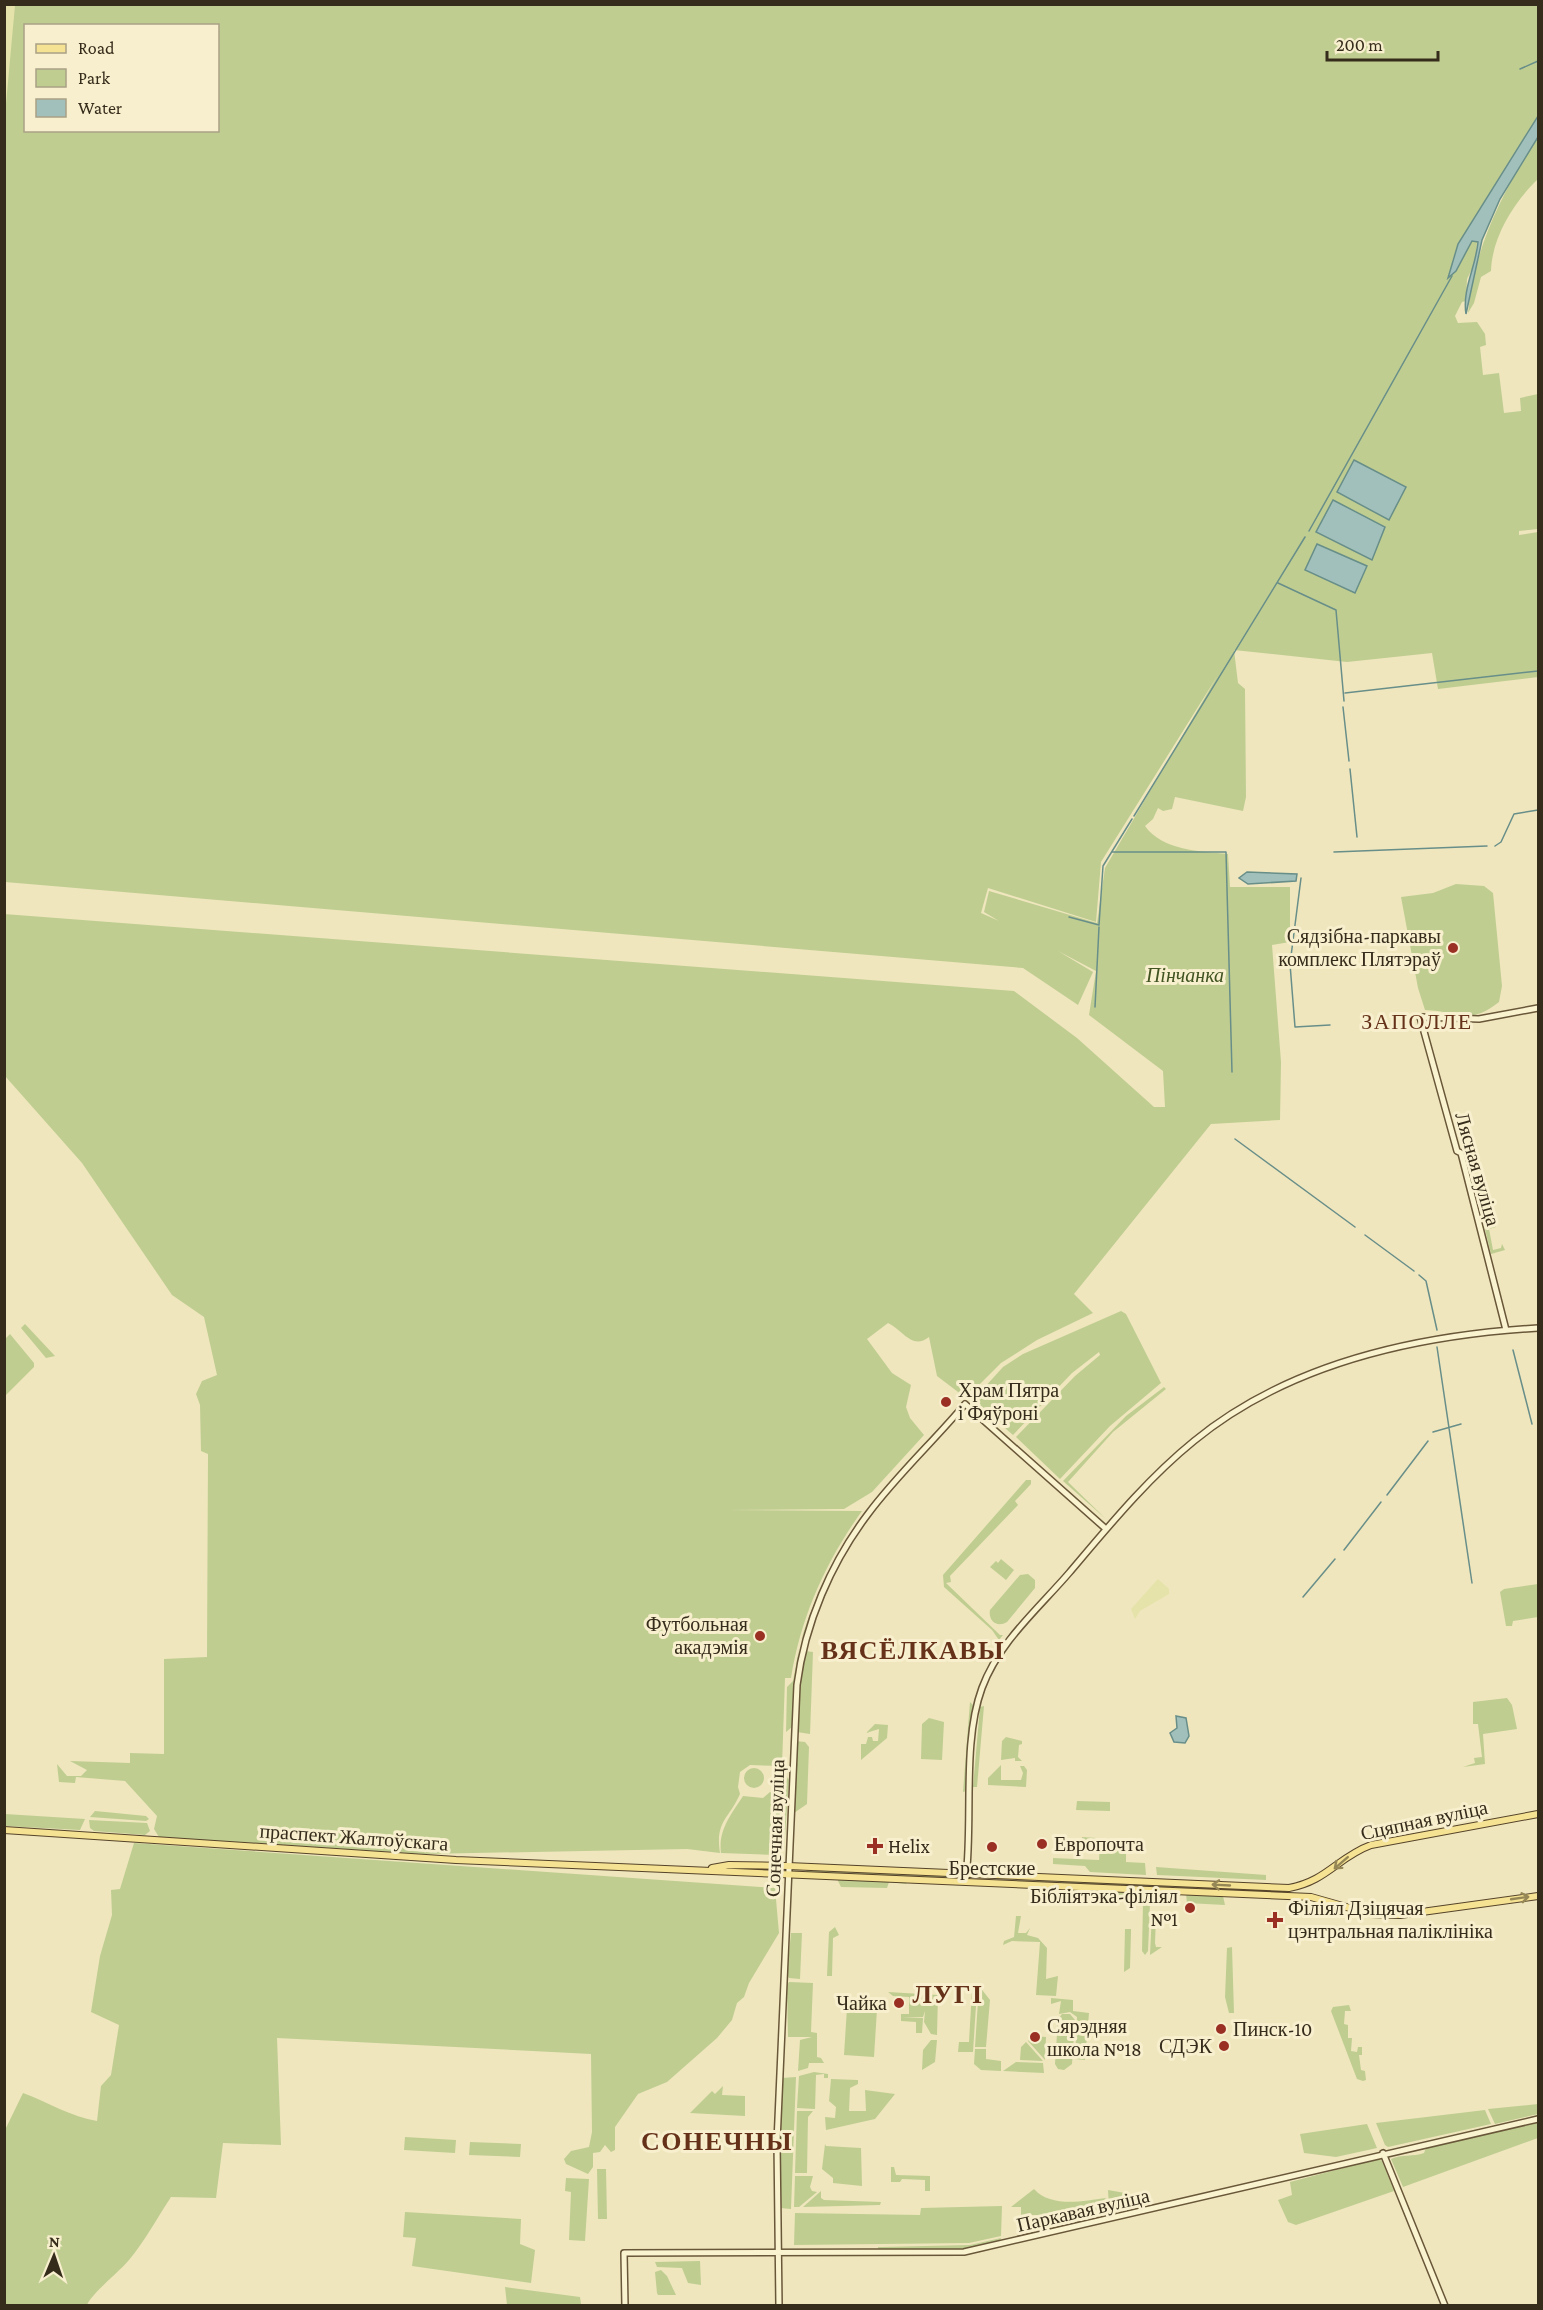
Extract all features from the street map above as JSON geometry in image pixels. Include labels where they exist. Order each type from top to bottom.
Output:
[{"type":"main road","name":"Сцяпная вуліца","points":[[1289,1888],[1315,1881],[1350,1855],[1371,1845],[1539,1814]]},
{"type":"main road","name":"праспект Жалтоўскага","points":[[4,1830],[456,1860],[788,1874],[966,1879],[1005,1876],[1289,1888]]},
{"type":"main road","name":"праспект Жалтоўскага","points":[[702,1870],[729,1864],[788,1866],[966,1879],[1000,1884],[1316,1897],[1371,1914],[1387,1916],[1539,1896]]},
{"type":"main road","points":[[1000,1884],[998,1879],[1005,1876]]},
{"type":"main road","points":[[1315,1881],[1311,1890],[1316,1897]]},
{"type":"main road","points":[[1251,1894],[1256,1891],[1253,1886]]},
{"type":"main road","points":[[1279,1888],[1279,1895]]},
{"type":"street","name":"Лясная вуліца","points":[[1506,1330],[1461,1153],[1457,1151],[1420,1017],[1479,1019],[1539,1008]]},
{"type":"street","points":[[966,1879],[974,1722],[987,1676],[1010,1639],[1106,1529],[1195,1440],[1232,1415],[1273,1392],[1313,1374],[1378,1352],[1442,1338],[1539,1328]]},
{"type":"street","name":"Сонечная вуліца","points":[[778,2306],[777,2142],[797,1685],[803,1649],[814,1614],[836,1563],[860,1525],[965,1404],[1106,1529]]},
{"type":"street","name":"Паркавая вуліца","points":[[625,2306],[624,2253],[964,2252],[1383,2153],[1539,2119]]},
{"type":"street","points":[[1383,2153],[1444,2306]]},
{"type":"shaded area","points":[[4,5],[15,5],[5,126]]},
{"type":"shaded area","points":[[1158,1579],[1169,1589],[1169,1594],[1140,1611],[1135,1619],[1131,1609]]},
{"type":"green space","name":"Пінчанка","points":[[15,5],[1538,5],[1538,116],[1458,244],[1452,262],[1456,271],[1472,241],[1477,240],[1476,261],[1467,279],[1466,301],[1462,302],[1455,316],[1458,323],[1477,322],[1485,334],[1486,345],[1480,347],[1483,375],[1499,373],[1504,413],[1521,411],[1520,398],[1538,394],[1538,529],[1519,531],[1519,535],[1538,532],[1538,677],[1438,689],[1432,653],[1347,662],[1234,650],[1238,683],[1245,689],[1246,797],[1243,811],[1175,797],[1172,809],[1163,811],[1158,808],[1153,819],[1145,826],[1153,834],[1172,845],[1228,854],[1230,887],[1290,887],[1290,942],[1272,945],[1281,1062],[1280,1120],[1211,1124],[1074,1294],[1093,1313],[1037,1340],[1001,1363],[966,1398],[937,1376],[929,1337],[918,1341],[913,1340],[888,1323],[867,1339],[892,1373],[911,1385],[906,1407],[910,1418],[924,1435],[872,1492],[844,1509],[726,1510],[862,1511],[826,1569],[808,1611],[791,1678],[785,1678],[782,1766],[750,1765],[740,1772],[738,1787],[740,1794],[719,1834],[720,1853],[687,1849],[424,1854],[159,1837],[154,1829],[157,1816],[125,1781],[76,1777],[75,1783],[59,1782],[57,1764],[67,1776],[81,1776],[87,1770],[70,1761],[130,1763],[130,1753],[164,1754],[164,1659],[207,1657],[208,1454],[201,1451],[200,1405],[196,1394],[202,1381],[217,1375],[204,1317],[172,1295],[82,1163],[5,1076],[4,914],[1014,991],[1077,1038],[1154,1107],[1165,1107],[1163,1071],[1089,1015],[1096,971],[1058,951],[1093,972],[1078,1005],[1023,968],[5,882],[4,126]],"holes":[[[1218,675],[1105,868],[1097,923],[989,891],[984,912],[999,921],[981,913],[988,888],[1096,922],[1101,862]]]},
{"type":"green space","points":[[1538,137],[1538,179],[1521,198],[1506,221],[1495,246],[1491,271],[1481,277],[1474,303],[1468,313],[1471,289],[1483,243],[1502,200]]},
{"type":"green space","name":"Сядзібна-паркавы комплекс Плятэраў","points":[[1456,884],[1484,886],[1493,893],[1502,986],[1499,1002],[1479,1014],[1463,1015],[1425,1010],[1418,988],[1401,897],[1433,893]]},
{"type":"green space","points":[[1495,1218],[1496,1227],[1489,1229],[1493,1250],[1501,1248],[1502,1244],[1505,1250],[1491,1254],[1483,1221]]},
{"type":"green space","points":[[1121,1311],[1126,1314],[1161,1383],[1110,1426],[1060,1479],[1016,1437],[1075,1376],[1100,1355],[1099,1352],[1072,1373],[1013,1435],[973,1400],[1003,1367],[1023,1354]]},
{"type":"green space","points":[[25,1324],[55,1356],[46,1358],[21,1328]]},
{"type":"green space","points":[[10,1334],[34,1363],[34,1367],[5,1396],[5,1339]]},
{"type":"green space","points":[[1164,1387],[1166,1389],[1113,1432],[1068,1482],[1106,1519],[1063,1481],[1126,1416]]},
{"type":"green space","points":[[937,1430],[850,1535],[892,1479]]},
{"type":"green space","points":[[1026,1480],[1031,1480],[1031,1484],[1015,1501],[1018,1505],[950,1576],[951,1582],[946,1583],[1000,1635],[1003,1635],[999,1640],[992,1630],[944,1587],[943,1575]]},
{"type":"green space","points":[[847,1539],[831,1568],[801,1640],[826,1577]]},
{"type":"green space","points":[[1001,1559],[1014,1570],[1006,1580],[990,1567]]},
{"type":"green space","points":[[1028,1574],[1035,1580],[1035,1588],[1007,1622],[997,1624],[990,1617],[990,1610],[1020,1575]]},
{"type":"green space","points":[[1538,1584],[1538,1617],[1513,1621],[1512,1626],[1506,1626],[1500,1592],[1504,1589]]},
{"type":"green space","points":[[799,1649],[792,1727],[786,1732],[787,1687],[793,1681]]},
{"type":"green space","points":[[805,1651],[813,1652],[810,1734],[797,1732],[799,1686]]},
{"type":"green space","points":[[1507,1698],[1512,1705],[1517,1729],[1483,1734],[1485,1764],[1463,1767],[1475,1763],[1474,1758],[1482,1757],[1478,1724],[1473,1724],[1473,1702]]},
{"type":"green space","points":[[970,1702],[974,1706],[966,1791],[963,1792]]},
{"type":"green space","points":[[984,1706],[977,1787],[973,1787],[980,1707]]},
{"type":"green space","points":[[929,1718],[944,1722],[942,1760],[921,1759],[922,1724]]},
{"type":"green space","points":[[875,1724],[888,1725],[887,1738],[861,1760],[861,1744],[866,1744],[868,1737],[872,1737],[873,1741],[878,1741],[879,1729],[866,1733]]},
{"type":"green space","points":[[1006,1737],[1022,1741],[1019,1745],[1018,1757],[1022,1761],[1015,1761],[1015,1758],[1001,1760],[1002,1741]]},
{"type":"green space","points":[[796,1741],[805,1742],[809,1747],[807,1804],[794,1813]]},
{"type":"green space","points":[[1001,1765],[1001,1780],[1021,1780],[1023,1773],[1020,1766],[1024,1766],[1027,1770],[1026,1787],[988,1785],[988,1778]]},
{"type":"green space","points":[[750,1768],[758,1768],[764,1774],[764,1782],[758,1788],[750,1788],[744,1782],[744,1774]]},
{"type":"green space","points":[[784,1773],[789,1780],[784,1850],[781,1848]]},
{"type":"green space","points":[[770,1792],[782,1801],[778,1851],[774,1855],[721,1853],[723,1830],[743,1796],[763,1798]]},
{"type":"green space","points":[[1077,1801],[1110,1802],[1110,1811],[1076,1810]]},
{"type":"green space","points":[[95,1811],[146,1816],[149,1819],[146,1821],[90,1817]]},
{"type":"green space","points":[[5,1814],[85,1819],[80,1830],[5,1826]]},
{"type":"green space","points":[[89,1820],[147,1823],[150,1831],[145,1835],[94,1831],[90,1828]]},
{"type":"green space","points":[[1082,1837],[1123,1840],[1126,1843],[1126,1862],[1145,1863],[1146,1875],[1090,1872],[1085,1866],[1053,1864],[1053,1858],[1099,1860],[1100,1842],[1082,1841]]},
{"type":"green space","points":[[134,1843],[775,1888],[779,1933],[749,1983],[744,1997],[737,2003],[732,2020],[717,2038],[667,2082],[638,2094],[615,2127],[615,2150],[611,2152],[605,2145],[600,2152],[593,2153],[593,2167],[588,2174],[566,2164],[564,2159],[571,2151],[589,2147],[592,2132],[591,2054],[277,2038],[281,2145],[223,2143],[216,2198],[171,2197],[135,2253],[94,2294],[87,2305],[5,2305],[5,2130],[23,2093],[69,2113],[97,2121],[101,2086],[111,2075],[119,2025],[91,2012],[100,1956],[112,1915],[111,1890],[120,1889]]},
{"type":"green space","points":[[1156,1867],[1266,1875],[1266,1880],[1157,1875]]},
{"type":"green space","points":[[807,1869],[949,1875],[949,1879],[806,1873]]},
{"type":"green space","points":[[837,1879],[905,1881],[907,1884],[889,1882],[887,1888],[841,1887]]},
{"type":"green space","points":[[1000,1880],[1153,1884],[1153,1888]]},
{"type":"green space","points":[[1072,1889],[1137,1892],[1140,1900],[1070,1897]]},
{"type":"green space","points":[[1186,1894],[1223,1896],[1225,1905],[1187,1903]]},
{"type":"green space","points":[[1143,1903],[1150,1903],[1148,1951],[1145,1955],[1142,1951]]},
{"type":"green space","points":[[1152,1913],[1166,1913],[1166,1917],[1157,1916],[1156,1918],[1155,1943],[1156,1947],[1162,1947],[1150,1955]]},
{"type":"green space","points":[[1016,1916],[1021,1916],[1018,1933],[1026,1933],[1030,1928],[1027,1935],[1038,1938],[1047,1948],[1046,1979],[1058,1976],[1056,1996],[1036,1995],[1040,1942],[1012,1941],[1003,1945],[1004,1941],[1014,1937]]},
{"type":"green space","points":[[835,1927],[839,1935],[833,1938],[832,1976],[827,1976],[829,1932]]},
{"type":"green space","points":[[1125,1929],[1131,1929],[1131,1932],[1130,1968],[1124,1972]]},
{"type":"green space","points":[[791,1933],[802,1933],[800,1979],[789,1978],[787,1975]]},
{"type":"green space","points":[[1232,1947],[1234,2013],[1229,2013],[1225,1997],[1227,1948]]},
{"type":"green space","points":[[789,1982],[813,1983],[811,2032],[817,2033],[817,2057],[821,2058],[824,2063],[809,2063],[808,2068],[798,2071],[800,2040],[812,2037],[788,2037],[787,1985]]},
{"type":"green space","points":[[979,1986],[990,2000],[986,2047],[975,2047]]},
{"type":"green space","points":[[969,1989],[977,1990],[973,2052],[958,2052],[959,2042],[969,2042],[972,1990]]},
{"type":"green space","points":[[888,1992],[938,1995],[937,2035],[931,2034],[924,2022],[925,2011],[923,2017],[902,2017],[923,2018],[922,2033],[916,2033],[916,2022],[901,2021],[901,2014],[909,2014],[909,1997],[893,1996]]},
{"type":"green space","points":[[1051,1998],[1073,2000],[1073,2011],[1089,2013],[1085,2060],[1075,2059],[1077,2017],[1070,2012],[1059,2014],[1061,2001],[1051,2004]]},
{"type":"green space","points":[[1349,2005],[1351,2011],[1345,2011],[1344,2024],[1348,2025],[1348,2038],[1352,2038],[1351,2051],[1357,2052],[1358,2047],[1362,2047],[1362,2055],[1359,2055],[1361,2070],[1365,2071],[1366,2080],[1363,2081],[1357,2079],[1331,2011],[1333,2007]]},
{"type":"green space","points":[[847,2008],[877,2009],[874,2057],[844,2055]]},
{"type":"green space","points":[[1062,2014],[1070,2014],[1075,2020],[1072,2064],[1064,2070],[1058,2069],[1055,2064],[1058,2019]]},
{"type":"green space","points":[[1033,2036],[1046,2037],[1045,2060],[1028,2041]]},
{"type":"green space","points":[[931,2040],[937,2040],[935,2062],[922,2070],[923,2050]]},
{"type":"green space","points":[[1026,2042],[1043,2061],[1020,2060],[1021,2047]]},
{"type":"green space","points":[[975,2049],[986,2049],[986,2059],[1001,2061],[1001,2071],[981,2070],[974,2064]]},
{"type":"green space","points":[[1016,2062],[1043,2063],[1044,2073],[1003,2071]]},
{"type":"green space","points":[[814,2072],[828,2074],[828,2078],[824,2078],[824,2074],[816,2075],[815,2109],[797,2108],[799,2076]]},
{"type":"green space","points":[[796,2077],[791,2209],[780,2208],[782,2078]]},
{"type":"green space","points":[[831,2079],[858,2080],[858,2084],[850,2088],[849,2111],[866,2111],[865,2090],[895,2094],[875,2119],[826,2130],[825,2117],[835,2118],[836,2107],[829,2101]]},
{"type":"green space","points":[[723,2086],[722,2095],[745,2096],[745,2116],[690,2113],[712,2091],[715,2094]]},
{"type":"green space","points":[[1538,2104],[1538,2114],[1495,2124],[1488,2109]]},
{"type":"green space","points":[[1485,2110],[1491,2124],[1388,2147],[1376,2123]]},
{"type":"green space","points":[[797,2111],[813,2111],[808,2117],[807,2173],[795,2173]]},
{"type":"green space","points":[[1538,2122],[1538,2138],[1403,2187],[1391,2159],[1424,2153],[1426,2148],[1435,2144]]},
{"type":"green space","points":[[1367,2124],[1377,2148],[1336,2157],[1304,2153],[1300,2134]]},
{"type":"green space","points":[[405,2137],[456,2140],[455,2153],[404,2150]]},
{"type":"green space","points":[[470,2142],[521,2144],[520,2157],[469,2155]]},
{"type":"green space","points":[[825,2144],[826,2146],[861,2148],[862,2186],[833,2183],[833,2178],[822,2169]]},
{"type":"green space","points":[[1378,2159],[1382,2161],[1394,2191],[1296,2225],[1288,2222],[1278,2200],[1292,2195],[1290,2182]]},
{"type":"green space","points":[[891,2167],[894,2167],[896,2175],[930,2176],[930,2191],[925,2191],[925,2180],[902,2179],[900,2182],[891,2182]]},
{"type":"green space","points":[[597,2169],[606,2169],[607,2219],[598,2219]]},
{"type":"green space","points":[[795,2176],[813,2176],[810,2187],[812,2191],[817,2192],[799,2207],[794,2207]]},
{"type":"green space","points":[[566,2178],[589,2179],[585,2241],[569,2240],[571,2192],[565,2191]]},
{"type":"green space","points":[[1034,2189],[1049,2199],[1058,2201],[1106,2198],[1092,2215],[1050,2223],[1048,2215],[1021,2215],[1021,2207],[1011,2207]]},
{"type":"green space","points":[[1108,2190],[1125,2193],[1127,2207],[1109,2206]]},
{"type":"green space","points":[[821,2191],[821,2198],[824,2200],[881,2202],[880,2205],[803,2207]]},
{"type":"green space","points":[[1002,2206],[1001,2236],[969,2243],[794,2245],[795,2213],[920,2215],[921,2208]]},
{"type":"green space","points":[[405,2212],[521,2219],[520,2244],[535,2250],[531,2283],[412,2266],[416,2238],[403,2237]]},
{"type":"green space","points":[[1001,2238],[1000,2241],[965,2249],[878,2250],[878,2247],[970,2245]]},
{"type":"green space","points":[[700,2261],[701,2285],[688,2283],[682,2268],[657,2267],[655,2262]]},
{"type":"green space","points":[[661,2270],[667,2276],[676,2295],[658,2295],[655,2272]]},
{"type":"green space","points":[[505,2287],[580,2297],[581,2304],[622,2305],[507,2305]]},
{"type":"water","points":[[1538,116],[1538,137],[1500,199],[1482,240],[1466,314],[1466,296],[1478,242],[1472,241],[1456,271],[1448,278],[1458,244]]},
{"type":"water","points":[[1354,460],[1406,487],[1389,520],[1337,492]]},
{"type":"water","points":[[1333,500],[1385,527],[1372,560],[1316,532]]},
{"type":"water","points":[[1317,544],[1367,566],[1355,593],[1305,570]]},
{"type":"water","points":[[1247,872],[1297,874],[1296,881],[1248,884],[1239,878]]},
{"type":"water","points":[[1176,1716],[1186,1718],[1189,1736],[1185,1743],[1174,1742],[1170,1733],[1177,1728]]},
{"type":"waterway","points":[[1520,69],[1538,61]]},
{"type":"waterway","points":[[1309,531],[1452,276]]},
{"type":"waterway","points":[[1134,816],[1305,537]]},
{"type":"waterway","points":[[1278,583],[1336,610],[1344,701]]},
{"type":"waterway","points":[[1345,693],[1538,671]]},
{"type":"waterway","points":[[1343,707],[1349,761]]},
{"type":"waterway","points":[[1350,769],[1357,837]]},
{"type":"waterway","points":[[1495,846],[1501,842],[1514,814],[1538,810]]},
{"type":"waterway","points":[[1069,917],[1099,925],[1103,866],[1132,819]]},
{"type":"waterway","points":[[1334,852],[1487,846]]},
{"type":"waterway","points":[[1112,852],[1226,852],[1232,1072]]},
{"type":"waterway","points":[[1301,878],[1290,964],[1295,1027],[1330,1025]]},
{"type":"waterway","points":[[1095,1007],[1099,927]]},
{"type":"waterway","points":[[1235,1139],[1355,1227]]},
{"type":"waterway","points":[[1365,1235],[1414,1271]]},
{"type":"waterway","points":[[1419,1275],[1426,1281],[1437,1330]]},
{"type":"waterway","points":[[1437,1347],[1472,1583]]},
{"type":"waterway","points":[[1513,1350],[1532,1424]]},
{"type":"waterway","points":[[1433,1432],[1461,1424]]},
{"type":"waterway","points":[[1387,1495],[1428,1441]]},
{"type":"waterway","points":[[1344,1550],[1381,1502]]},
{"type":"waterway","points":[[1303,1597],[1335,1559]]},
{"type":"place","name":"Сядзібна-паркавы комплекс Плятэраў","points":[[1453,948]]},
{"type":"place","name":"Храм Пятра і Фяўроні","points":[[946,1402]]},
{"type":"place","name":"Футбольная акадэмія","points":[[760,1636]]},
{"type":"place","name":"Европочта","points":[[1042,1844]]},
{"type":"place","name":"Helix","points":[[875,1846]]},
{"type":"place","name":"Брестские","points":[[992,1847]]},
{"type":"place","name":"Бібліятэка-філіял №1","points":[[1190,1908]]},
{"type":"place","name":"Філіял Дзіцячая цэнтральная паліклініка","points":[[1275,1920]]},
{"type":"place","name":"Чайка","points":[[899,2003]]},
{"type":"place","name":"Пинск-10","points":[[1221,2029]]},
{"type":"place","name":"Сярэдняя школа №18","points":[[1035,2037]]},
{"type":"place","name":"СДЭК","points":[[1224,2046]]},
{"type":"district","name":"ЗАПОЛЛЕ","points":[[1417,1021]]},
{"type":"district","name":"ВЯСЁЛКАВЫ","points":[[913,1650]]},
{"type":"district","name":"ЛУГІ","points":[[948,1994]]},
{"type":"district","name":"СОНЕЧНЫ","points":[[717,2141]]}]
